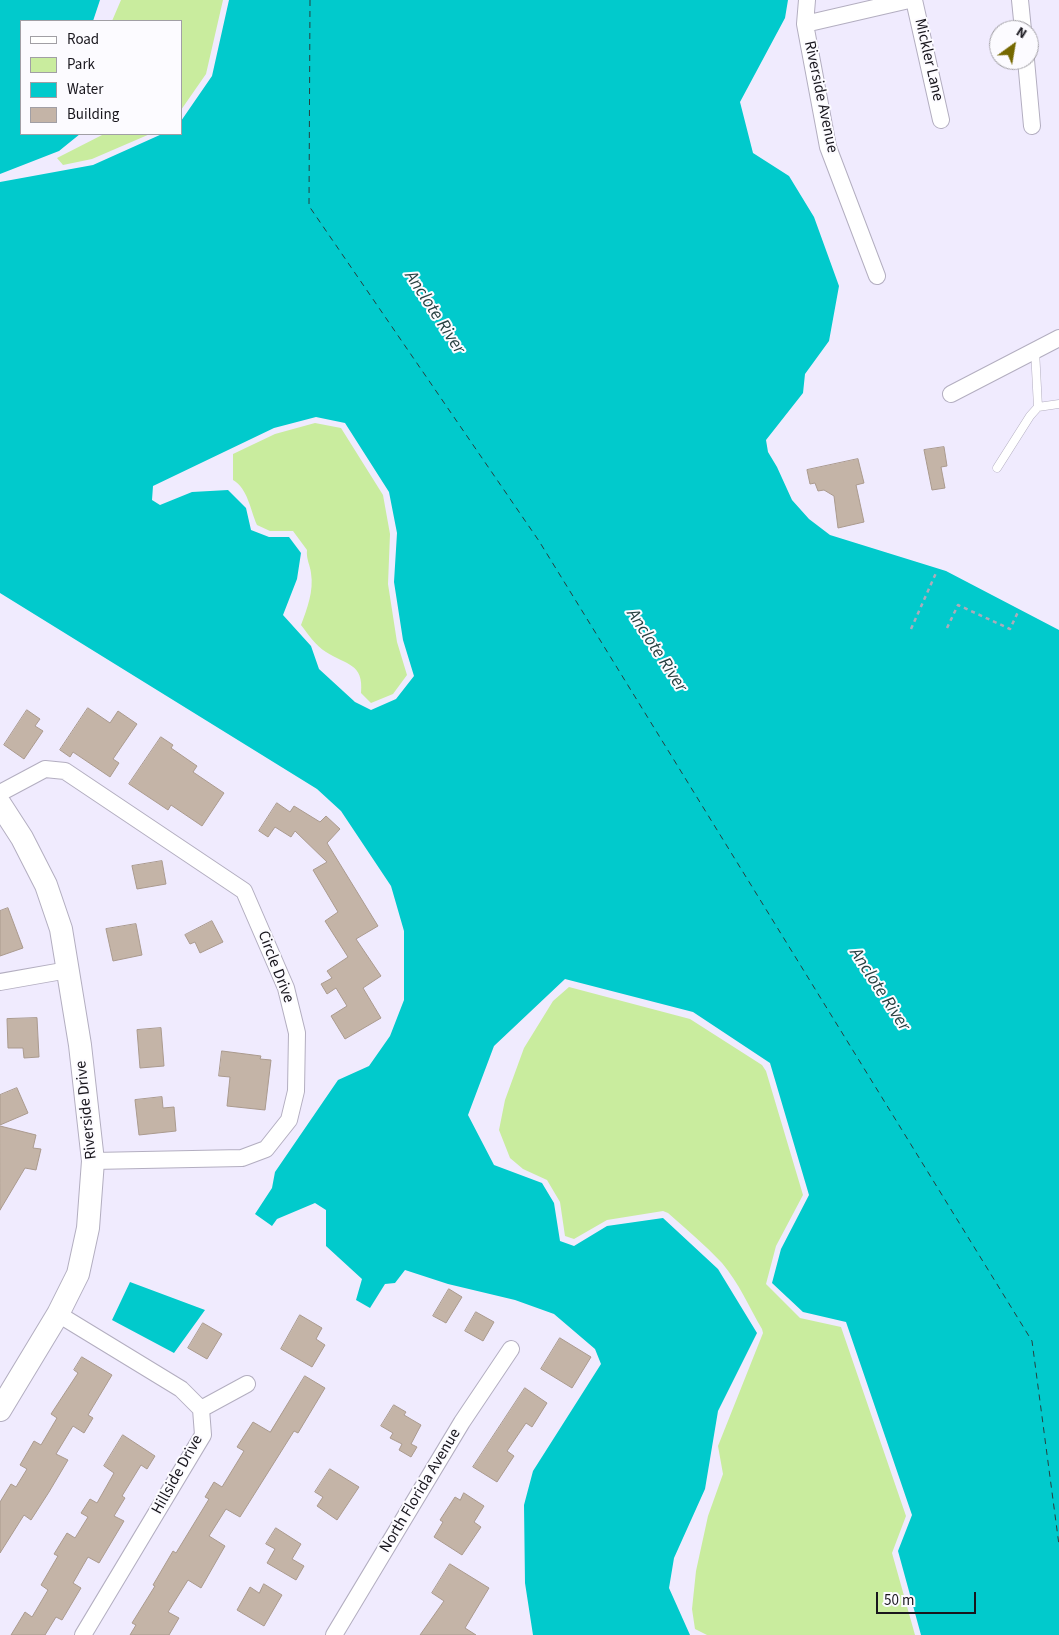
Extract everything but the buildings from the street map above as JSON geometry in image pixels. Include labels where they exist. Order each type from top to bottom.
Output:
[{"type":"street","name":"Riverside Avenue","points":[[807,0],[805,24],[828,147],[877,276]]},
{"type":"street","points":[[805,24],[909,0]]},
{"type":"street","name":"Mickler Lane","points":[[914,0],[941,120]]},
{"type":"street","points":[[1020,0],[1022,20]]},
{"type":"street","points":[[1027,70],[1032,126]]},
{"type":"street","points":[[951,394],[1059,338]]},
{"type":"street","name":"Circle Drive","points":[[0,793],[45,769],[66,771],[244,891],[286,988],[296,1033],[296,1091],[289,1120],[266,1149],[242,1158],[93,1161]]},
{"type":"street","name":"Riverside Drive","points":[[0,804],[22,838],[46,885],[61,929],[80,1045],[93,1161],[88,1228],[78,1274],[58,1314],[0,1410]]},
{"type":"street","points":[[0,982],[68,970]]},
{"type":"street","points":[[58,1314],[181,1389],[201,1409],[247,1384]]},
{"type":"street","name":"North Florida Avenue","points":[[334,1635],[462,1422],[511,1349]]},
{"type":"street","name":"Hillside Drive","points":[[84,1635],[203,1436],[201,1409]]},
{"type":"lane","points":[[1036,350],[1038,408]]},
{"type":"lane","points":[[997,468],[1030,416],[1038,408],[1059,404]]},
{"type":"path","points":[[911,628],[936,573]]},
{"type":"path","points":[[947,628],[958,605],[1010,629],[1018,612]]},
{"type":"green space","points":[[121,0],[223,0],[206,74],[182,109],[182,20],[112,20]]},
{"type":"green space","points":[[102,135],[148,135],[92,159],[63,165],[57,158]]},
{"type":"green space","points":[[315,423],[341,428],[383,495],[390,534],[388,584],[397,642],[407,675],[393,694],[371,703],[361,693],[360,676],[357,670],[322,649],[312,640],[301,625],[306,613],[312,586],[307,550],[293,531],[270,531],[257,525],[245,494],[233,480],[233,454],[275,434]]},
{"type":"green space","points":[[569,987],[690,1019],[762,1065],[766,1071],[803,1195],[776,1246],[766,1284],[800,1318],[841,1327],[906,1516],[892,1553],[915,1635],[707,1635],[695,1629],[692,1609],[696,1571],[708,1516],[723,1474],[718,1446],[763,1333],[739,1287],[722,1263],[668,1213],[663,1211],[607,1220],[574,1239],[565,1236],[560,1202],[547,1180],[523,1169],[510,1158],[499,1130],[505,1100],[524,1048],[553,1001]]},
{"type":"water","points":[[0,0],[100,0],[93,20],[20,20],[20,135],[79,135],[59,151],[0,174]]},
{"type":"water","name":"Anclote River","points":[[229,0],[788,0],[785,18],[740,102],[753,153],[789,176],[814,217],[839,286],[829,341],[805,374],[803,393],[766,440],[768,452],[792,500],[809,519],[830,535],[946,571],[1059,630],[1059,1635],[921,1635],[898,1551],[912,1515],[846,1322],[803,1312],[772,1283],[781,1249],[809,1195],[770,1063],[693,1012],[565,979],[494,1046],[468,1115],[494,1165],[542,1183],[554,1203],[560,1241],[574,1246],[607,1226],[663,1218],[718,1269],[757,1333],[718,1411],[705,1489],[674,1558],[669,1588],[690,1635],[533,1635],[525,1583],[524,1505],[533,1471],[601,1364],[595,1349],[554,1314],[515,1300],[448,1284],[405,1270],[395,1283],[385,1284],[370,1308],[356,1300],[362,1279],[326,1246],[326,1210],[315,1203],[277,1219],[272,1226],[255,1214],[272,1188],[275,1172],[338,1080],[369,1066],[390,1036],[404,1000],[404,931],[391,886],[341,811],[317,789],[0,593],[0,182],[93,165],[160,135],[182,135],[182,120],[212,76]],"holes":[[[316,417],[345,423],[389,492],[397,533],[394,582],[403,640],[414,676],[396,699],[371,710],[355,702],[319,669],[311,646],[283,615],[297,579],[301,553],[289,537],[269,537],[251,530],[246,508],[228,490],[192,492],[160,505],[152,500],[153,486],[274,428]]]},
{"type":"water","points":[[130,1282],[205,1310],[174,1353],[112,1320]]},
{"type":"ferry route","points":[[310,0],[309,206],[539,541],[1032,1341],[1059,1545]]}]
